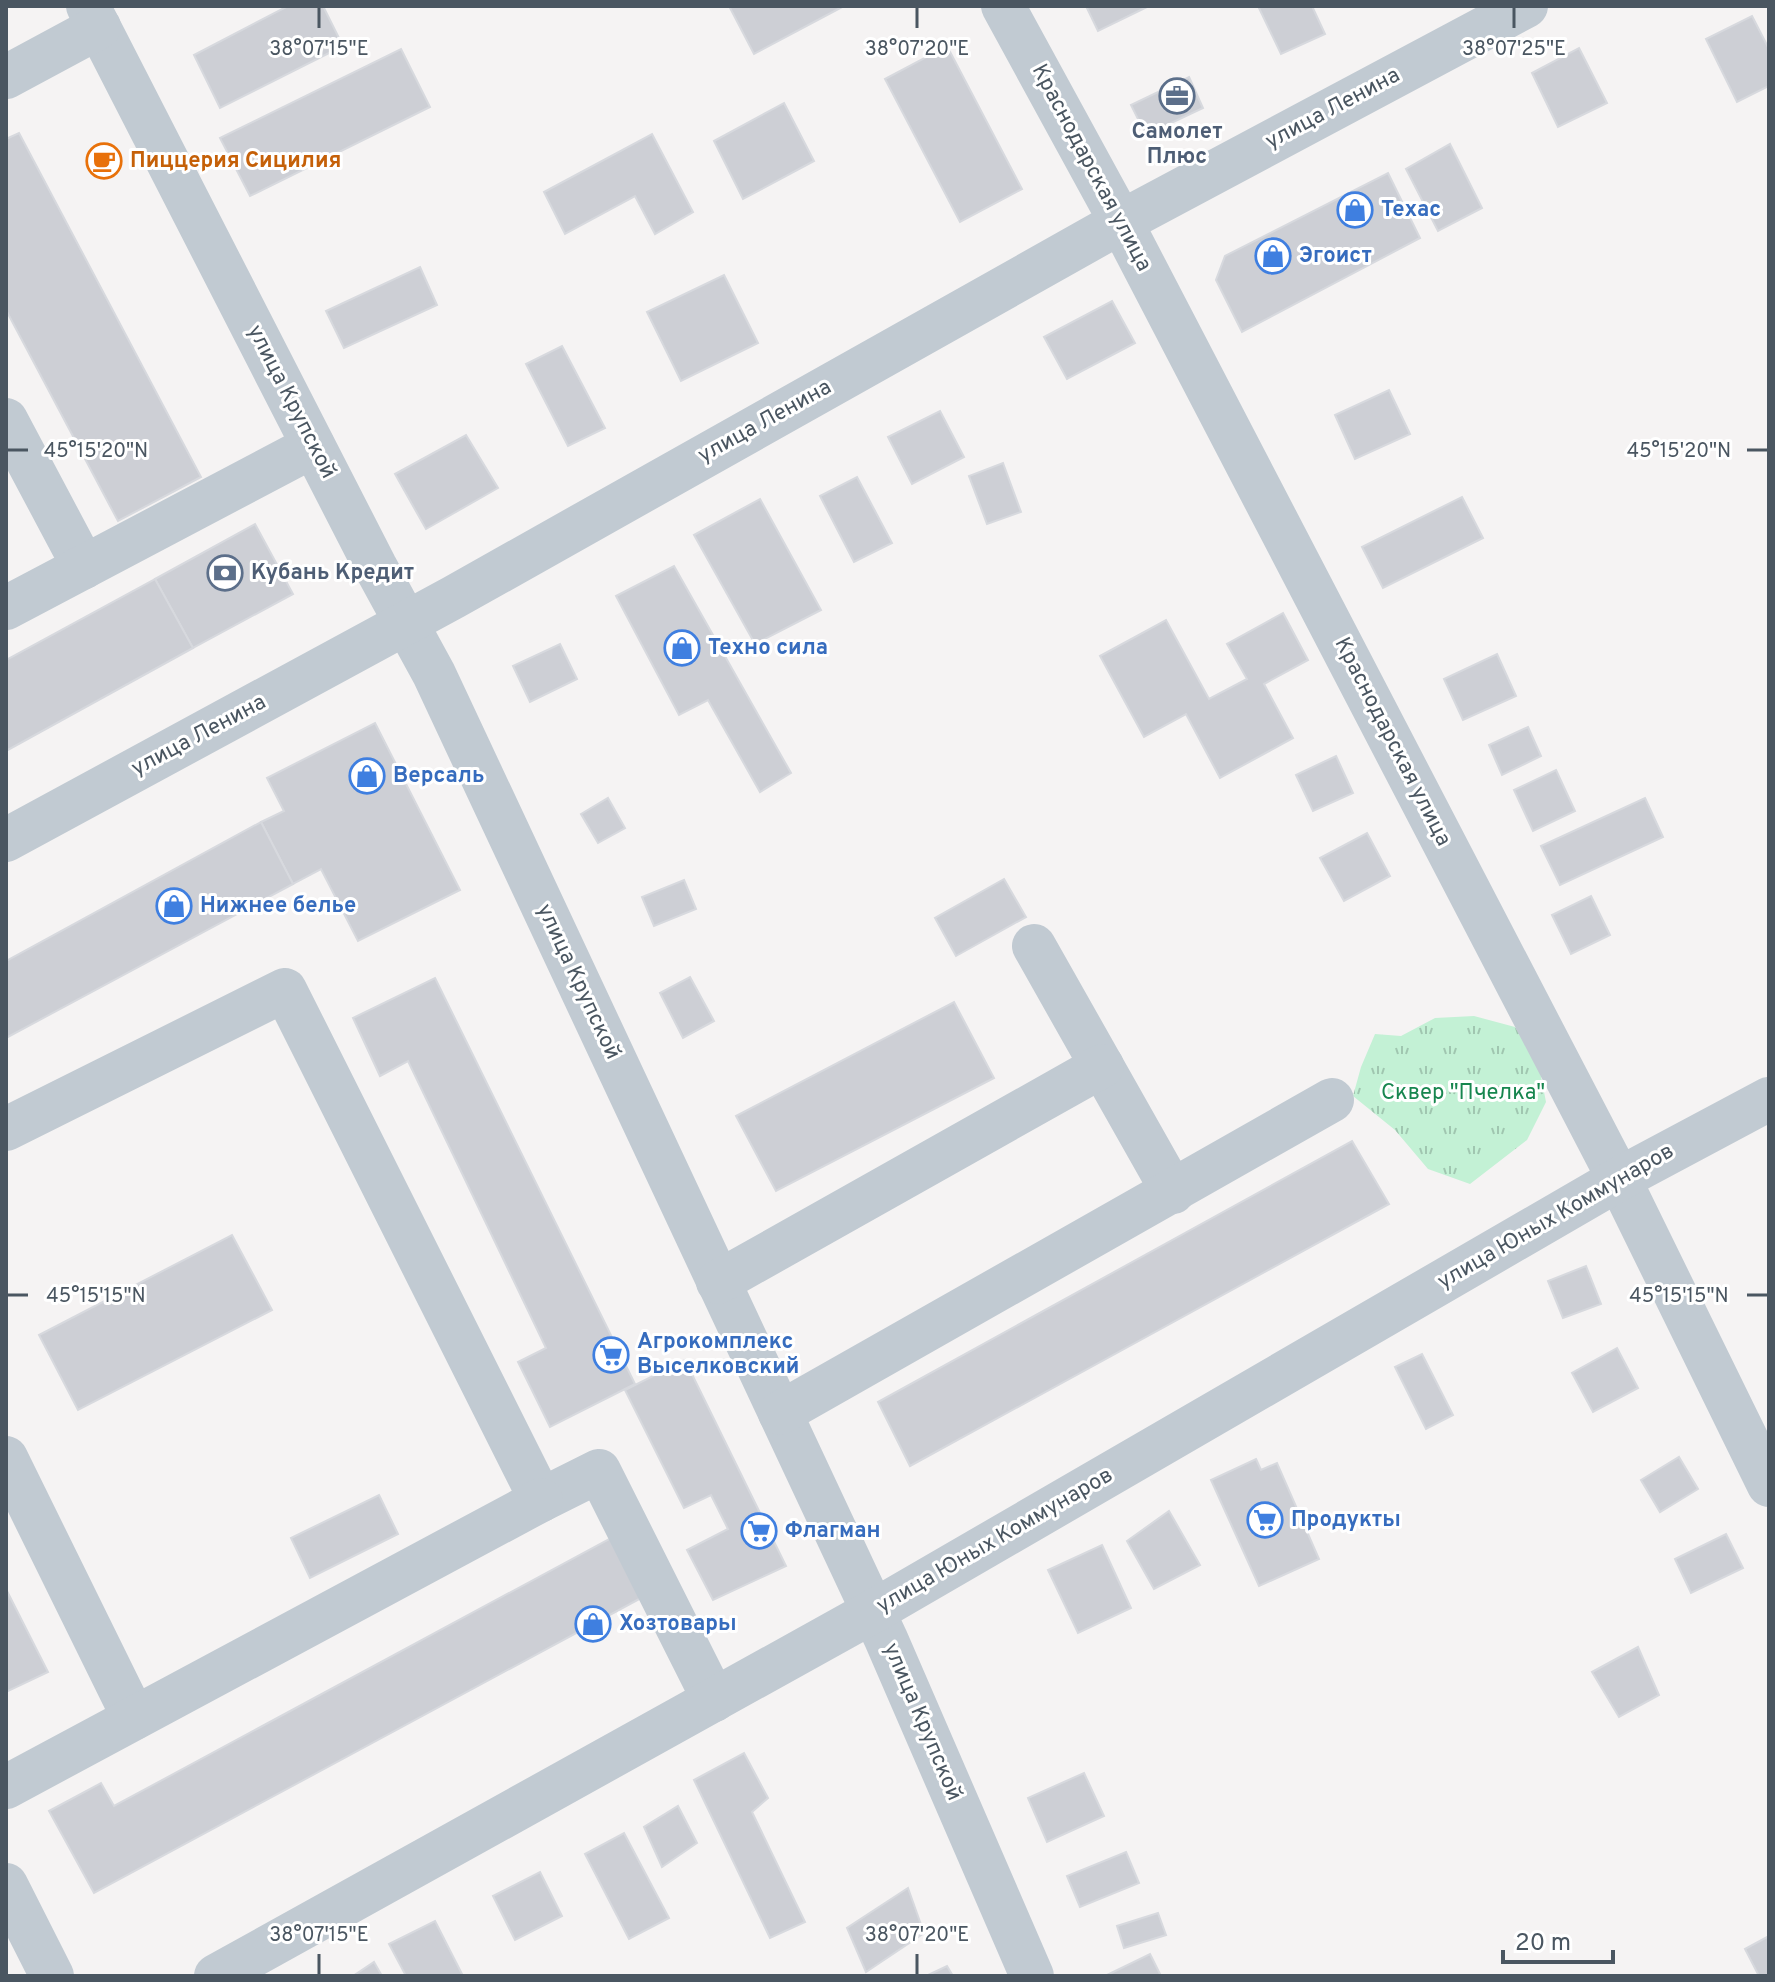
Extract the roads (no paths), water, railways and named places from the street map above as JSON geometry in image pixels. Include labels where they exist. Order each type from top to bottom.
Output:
[{"type":"street","name":"Краснодарская улица","points":[[1003,6],[1121,222],[1619,1179],[1769,1485]]},
{"type":"street","name":"улица Ленина","points":[[6,840],[406,624],[1121,222],[1526,6]]},
{"type":"street","points":[[6,77],[94,17]]},
{"type":"street","name":"улица Крупской","points":[[94,17],[313,446],[434,674],[872,1612],[1032,1976]]},
{"type":"street","points":[[6,420],[84,567]]},
{"type":"street","points":[[6,608],[313,446]]},
{"type":"street","points":[[1034,946],[1173,1192]]},
{"type":"street","points":[[6,1129],[285,990],[541,1500]]},
{"type":"street","points":[[718,1282],[1102,1066]]},
{"type":"street","name":"улица Юных Коммунаров","points":[[216,1976],[872,1612],[1619,1179],[1769,1099]]},
{"type":"street","points":[[780,1413],[1332,1100]]},
{"type":"street","points":[[6,1458],[134,1718]]},
{"type":"street","points":[[6,1787],[599,1471],[714,1700]]},
{"type":"street","points":[[6,1885],[52,1976]]},
{"type":"place","name":"Самолет Плюс","points":[[1177,96]]},
{"type":"place","name":"Пиццерия Сицилия","points":[[104,161]]},
{"type":"place","name":"Техас","points":[[1355,210]]},
{"type":"place","name":"Эгоист","points":[[1273,256]]},
{"type":"place","name":"Кубань Кредит","points":[[225,573]]},
{"type":"place","name":"Техно сила","points":[[682,648]]},
{"type":"place","name":"Версаль","points":[[367,776]]},
{"type":"place","name":"Нижнее белье","points":[[174,906]]},
{"type":"place","name":"Агрокомплекс Выселковский","points":[[611,1355]]},
{"type":"place","name":"Продукты","points":[[1265,1520]]},
{"type":"place","name":"Флагман","points":[[759,1531]]},
{"type":"place","name":"Хозтовары","points":[[593,1624]]},
{"type":"park label","name":"Сквер \"Пчелка\"","points":[[1463,1093]]}]
